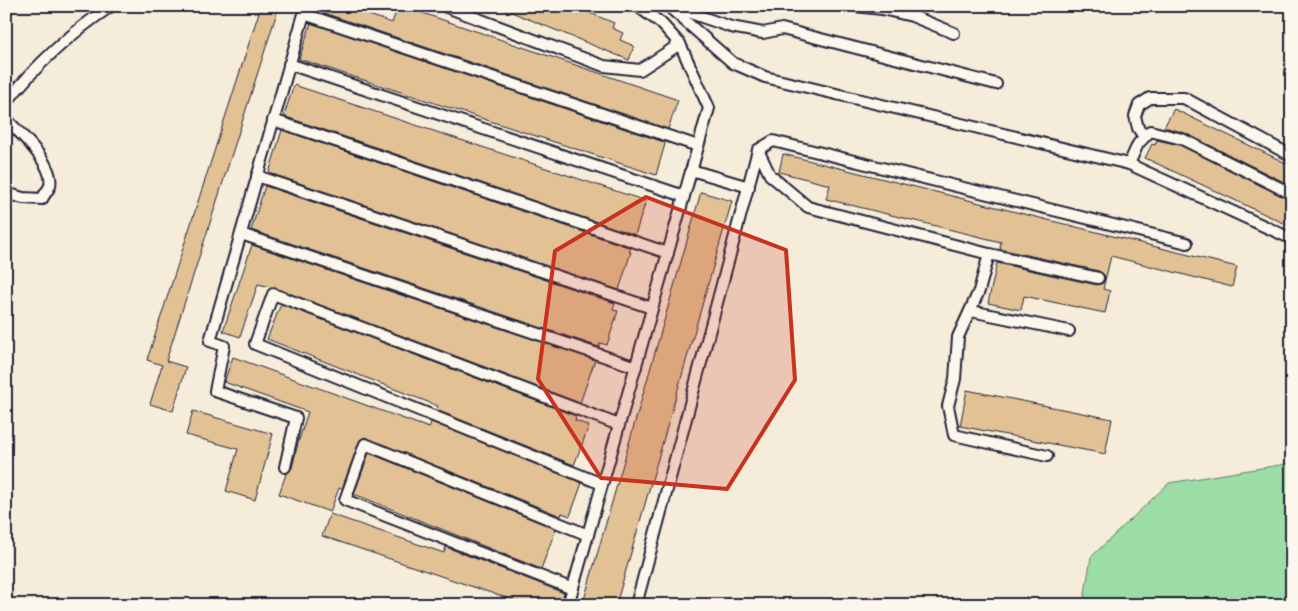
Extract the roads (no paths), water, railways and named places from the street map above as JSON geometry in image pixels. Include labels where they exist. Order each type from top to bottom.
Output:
[{"type":"lane","points":[[6,103],[22,83],[64,44],[111,6]]},
{"type":"lane","points":[[444,6],[604,66],[640,70],[680,44]]},
{"type":"lane","points":[[568,605],[708,108],[680,44],[661,22],[637,6]]},
{"type":"lane","points":[[669,6],[731,27],[763,34],[782,29],[996,84]]},
{"type":"lane","points":[[669,6],[733,63],[765,77],[1129,164],[1292,239]]},
{"type":"lane","points":[[855,6],[882,9],[912,16],[954,33]]},
{"type":"lane","points":[[285,467],[296,418],[215,391],[224,346],[210,341],[304,14],[698,146]]},
{"type":"lane","points":[[290,64],[684,196]]},
{"type":"lane","points":[[1144,137],[1138,128],[1135,116],[1139,105],[1150,98],[1184,98],[1292,156]]},
{"type":"lane","points":[[6,119],[30,143],[50,176],[50,187],[42,200],[23,198],[6,193]]},
{"type":"lane","points":[[273,120],[668,253]]},
{"type":"lane","points":[[1129,164],[1138,144],[1150,131],[1182,139],[1292,194]]},
{"type":"lane","points":[[636,605],[758,150],[773,140],[1187,243]]},
{"type":"lane","points":[[758,150],[770,175],[808,207],[989,254],[1098,278]]},
{"type":"lane","points":[[691,170],[749,187]]},
{"type":"lane","points":[[257,176],[652,308]]},
{"type":"lane","points":[[241,234],[636,367]]},
{"type":"lane","points":[[989,254],[971,311],[958,337],[955,379],[948,406],[954,435],[1047,456]]},
{"type":"lane","points":[[602,484],[255,344],[273,294],[619,425]]},
{"type":"lane","points":[[971,311],[1069,332]]},
{"type":"lane","points":[[573,589],[345,500],[365,444],[588,535]]}]
